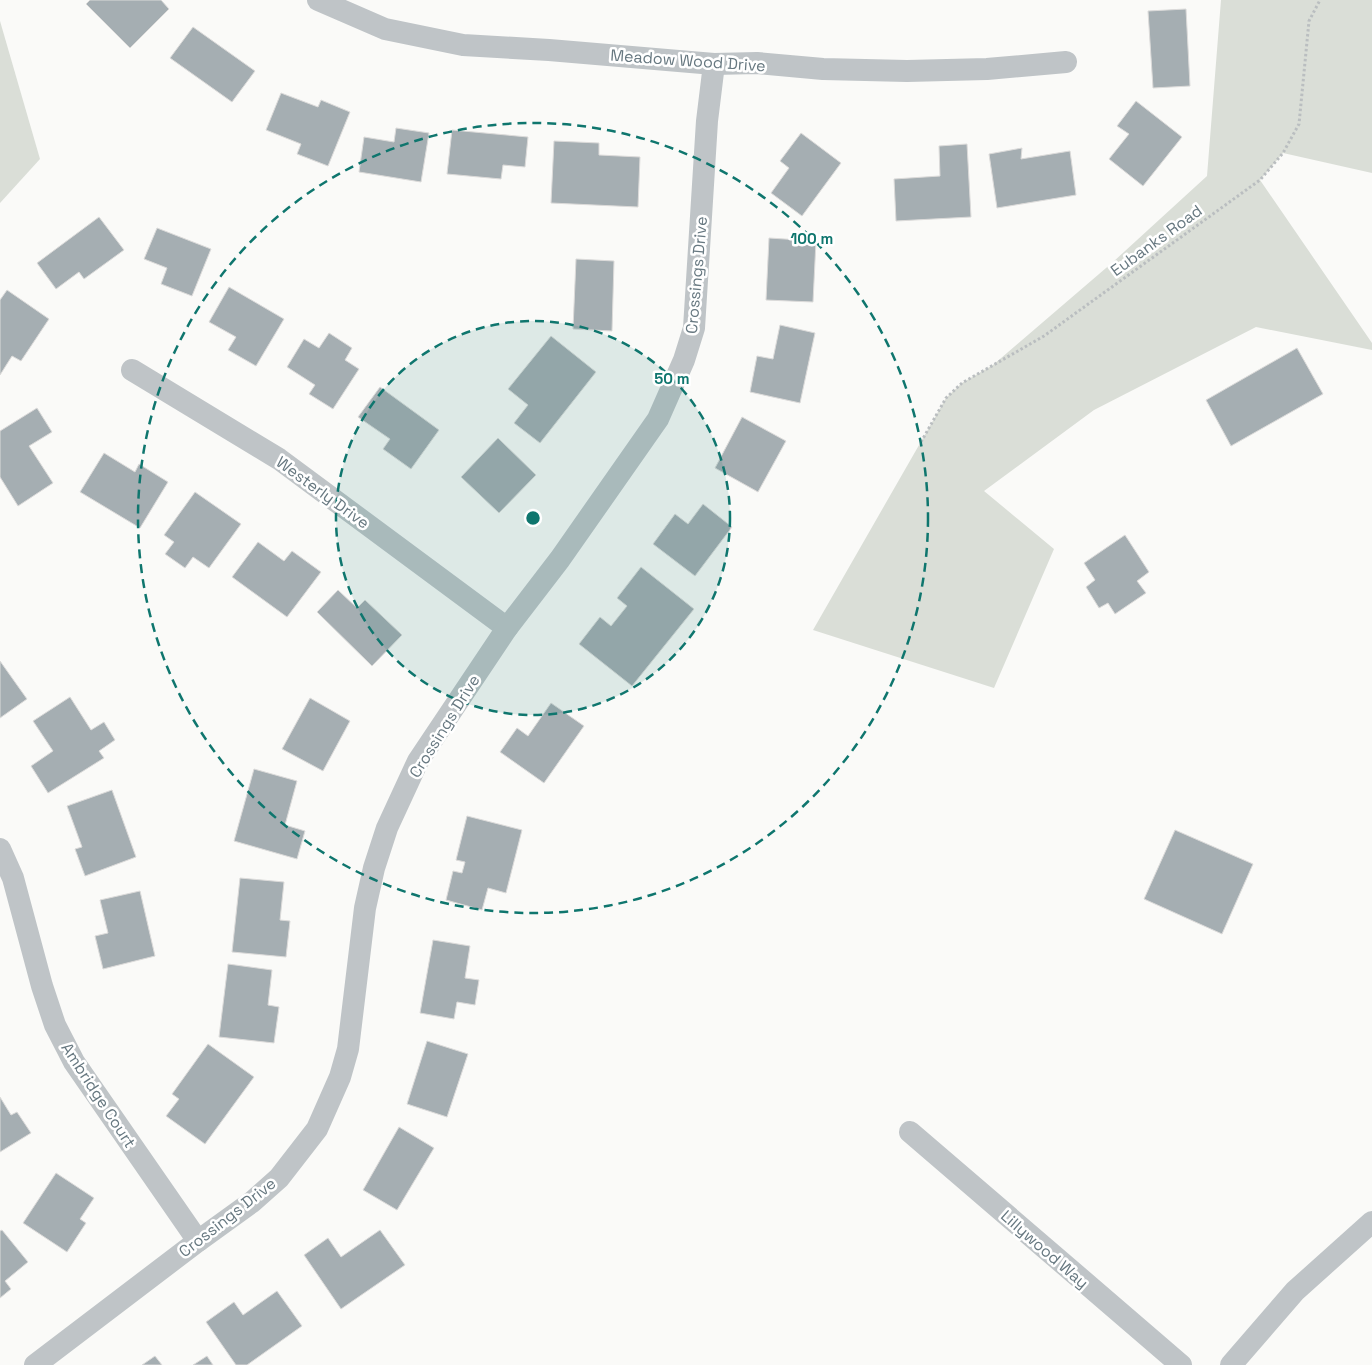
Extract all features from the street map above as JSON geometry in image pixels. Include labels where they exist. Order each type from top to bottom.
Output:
[{"type":"street","name":"Meadow Wood Drive","points":[[318,0],[385,29],[463,45],[549,50],[714,64],[757,63],[823,69],[907,72],[987,69],[1066,62]]},
{"type":"street","name":"Crossings Drive","points":[[35,1365],[252,1202],[279,1178],[317,1129],[340,1077],[348,1049],[365,908],[374,868],[387,828],[418,762],[506,628],[560,559],[658,419],[684,360],[694,328],[707,121],[714,64]]},
{"type":"street","name":"Westerly Drive","points":[[132,370],[279,459],[506,628]]},
{"type":"street","name":"Ambridge Court","points":[[0,849],[13,878],[42,986],[55,1025],[74,1062],[198,1241]]},
{"type":"street","name":"Lillywood Way","points":[[910,1132],[1181,1365]]},
{"type":"street","points":[[1231,1365],[1295,1291],[1372,1222]]},
{"type":"path","name":"Eubanks Road","points":[[921,442],[946,398],[962,383],[1044,336],[1260,180],[1283,153],[1299,124],[1309,21],[1320,0]]},
{"type":"shaded area","points":[[1221,0],[1372,0],[1372,173],[1283,153],[1260,180],[1372,343],[1372,350],[1256,327],[1094,410],[984,491],[1054,549],[994,688],[813,630],[946,398],[962,383],[993,365],[1113,262],[1207,176]]},
{"type":"shaded area","points":[[0,21],[40,159],[0,203]]},
{"type":"building","points":[[90,0],[161,0],[169,9],[130,48],[86,4]]},
{"type":"building","points":[[1186,9],[1190,86],[1153,88],[1148,11]]},
{"type":"building","points":[[193,27],[255,71],[232,102],[170,58]]},
{"type":"building","points":[[281,93],[318,107],[321,100],[350,112],[328,166],[297,154],[301,144],[266,130]]},
{"type":"building","points":[[1136,101],[1182,137],[1143,186],[1109,159],[1129,134],[1117,126]]},
{"type":"building","points":[[396,128],[429,133],[421,182],[359,172],[364,137],[394,142]]},
{"type":"building","points":[[452,130],[528,137],[525,167],[503,165],[501,179],[447,174]]},
{"type":"building","points":[[801,133],[841,163],[802,216],[771,193],[789,168],[780,161]]},
{"type":"building","points":[[554,141],[599,143],[599,155],[640,157],[638,207],[551,203]]},
{"type":"building","points":[[967,144],[971,217],[896,221],[894,179],[940,176],[939,146]]},
{"type":"building","points":[[1022,148],[1021,159],[1070,151],[1076,195],[997,208],[989,154]]},
{"type":"building","points":[[99,217],[124,250],[84,279],[79,272],[56,289],[37,263]]},
{"type":"building","points":[[157,228],[211,249],[192,296],[161,284],[167,268],[144,259]]},
{"type":"building","points":[[769,238],[816,241],[813,302],[766,300]]},
{"type":"building","points":[[576,259],[614,261],[612,331],[573,329]]},
{"type":"building","points":[[229,287],[284,319],[256,366],[228,350],[236,337],[209,322]]},
{"type":"building","points":[[7,290],[49,319],[21,361],[12,356],[0,375],[0,300]]},
{"type":"building","points":[[780,325],[815,333],[800,403],[750,392],[757,356],[773,359]]},
{"type":"building","points":[[329,333],[352,348],[345,360],[359,369],[333,409],[309,394],[315,385],[287,367],[304,339],[319,348]]},
{"type":"building","points":[[551,336],[596,372],[540,443],[514,423],[528,405],[508,389]]},
{"type":"building","points":[[1297,348],[1323,394],[1231,446],[1206,400]]},
{"type":"building","points":[[380,387],[439,430],[411,469],[383,449],[390,439],[358,417]]},
{"type":"building","points":[[37,408],[52,432],[29,446],[53,483],[18,506],[0,477],[0,431]]},
{"type":"building","points":[[742,417],[786,441],[758,492],[715,468]]},
{"type":"building","points":[[498,438],[536,475],[499,513],[461,477]]},
{"type":"building","points":[[104,453],[135,472],[139,464],[168,482],[140,528],[80,492]]},
{"type":"building","points":[[195,492],[241,524],[209,568],[193,557],[185,568],[165,554],[174,542],[164,535]]},
{"type":"building","points":[[703,504],[732,527],[695,576],[653,544],[675,514],[688,524]]},
{"type":"building","points":[[1125,535],[1149,572],[1137,581],[1146,593],[1115,614],[1108,603],[1099,608],[1086,587],[1095,580],[1084,563]]},
{"type":"building","points":[[258,542],[284,561],[292,551],[321,572],[287,617],[232,577]]},
{"type":"building","points":[[641,567],[694,609],[632,686],[579,644],[600,617],[611,626],[627,606],[617,598]]},
{"type":"building","points":[[338,590],[357,608],[365,600],[402,635],[372,666],[317,612]]},
{"type":"building","points":[[0,661],[27,699],[0,718]]},
{"type":"building","points":[[70,697],[91,730],[104,722],[115,740],[99,751],[104,758],[48,793],[31,766],[53,751],[33,721]]},
{"type":"building","points":[[310,698],[350,721],[323,771],[282,749]]},
{"type":"building","points":[[551,703],[584,726],[544,783],[500,752],[517,728],[528,736]]},
{"type":"building","points":[[254,769],[297,781],[285,825],[305,831],[297,859],[234,841]]},
{"type":"building","points":[[112,790],[136,857],[85,876],[75,849],[82,847],[67,806]]},
{"type":"building","points":[[467,816],[522,830],[506,893],[488,888],[482,910],[446,900],[453,871],[462,873],[465,862],[456,860]]},
{"type":"building","points":[[1175,830],[1253,864],[1222,934],[1144,899]]},
{"type":"building","points":[[240,878],[284,882],[280,920],[290,921],[286,957],[232,952]]},
{"type":"building","points":[[140,891],[155,956],[103,969],[95,936],[108,933],[100,900]]},
{"type":"building","points":[[433,940],[470,946],[465,978],[479,980],[475,1005],[457,1002],[454,1019],[420,1013]]},
{"type":"building","points":[[228,964],[272,970],[268,1005],[279,1007],[274,1043],[219,1037]]},
{"type":"building","points":[[427,1041],[468,1054],[447,1117],[407,1104]]},
{"type":"building","points":[[208,1044],[254,1077],[205,1144],[166,1116],[179,1099],[172,1094]]},
{"type":"building","points":[[0,1097],[11,1115],[17,1112],[31,1133],[0,1152]]},
{"type":"building","points":[[399,1127],[434,1148],[397,1210],[363,1190]]},
{"type":"building","points":[[56,1173],[94,1198],[80,1219],[86,1223],[67,1252],[23,1223]]},
{"type":"building","points":[[2,1230],[28,1262],[5,1281],[11,1289],[0,1298],[0,1231]]},
{"type":"building","points":[[380,1230],[405,1265],[341,1309],[304,1255],[328,1238],[341,1257]]},
{"type":"building","points":[[277,1291],[302,1326],[247,1365],[236,1365],[206,1322],[234,1302],[243,1315]]},
{"type":"building","points":[[155,1356],[162,1365],[142,1365]]},
{"type":"building","points":[[207,1356],[213,1365],[193,1365]]}]
